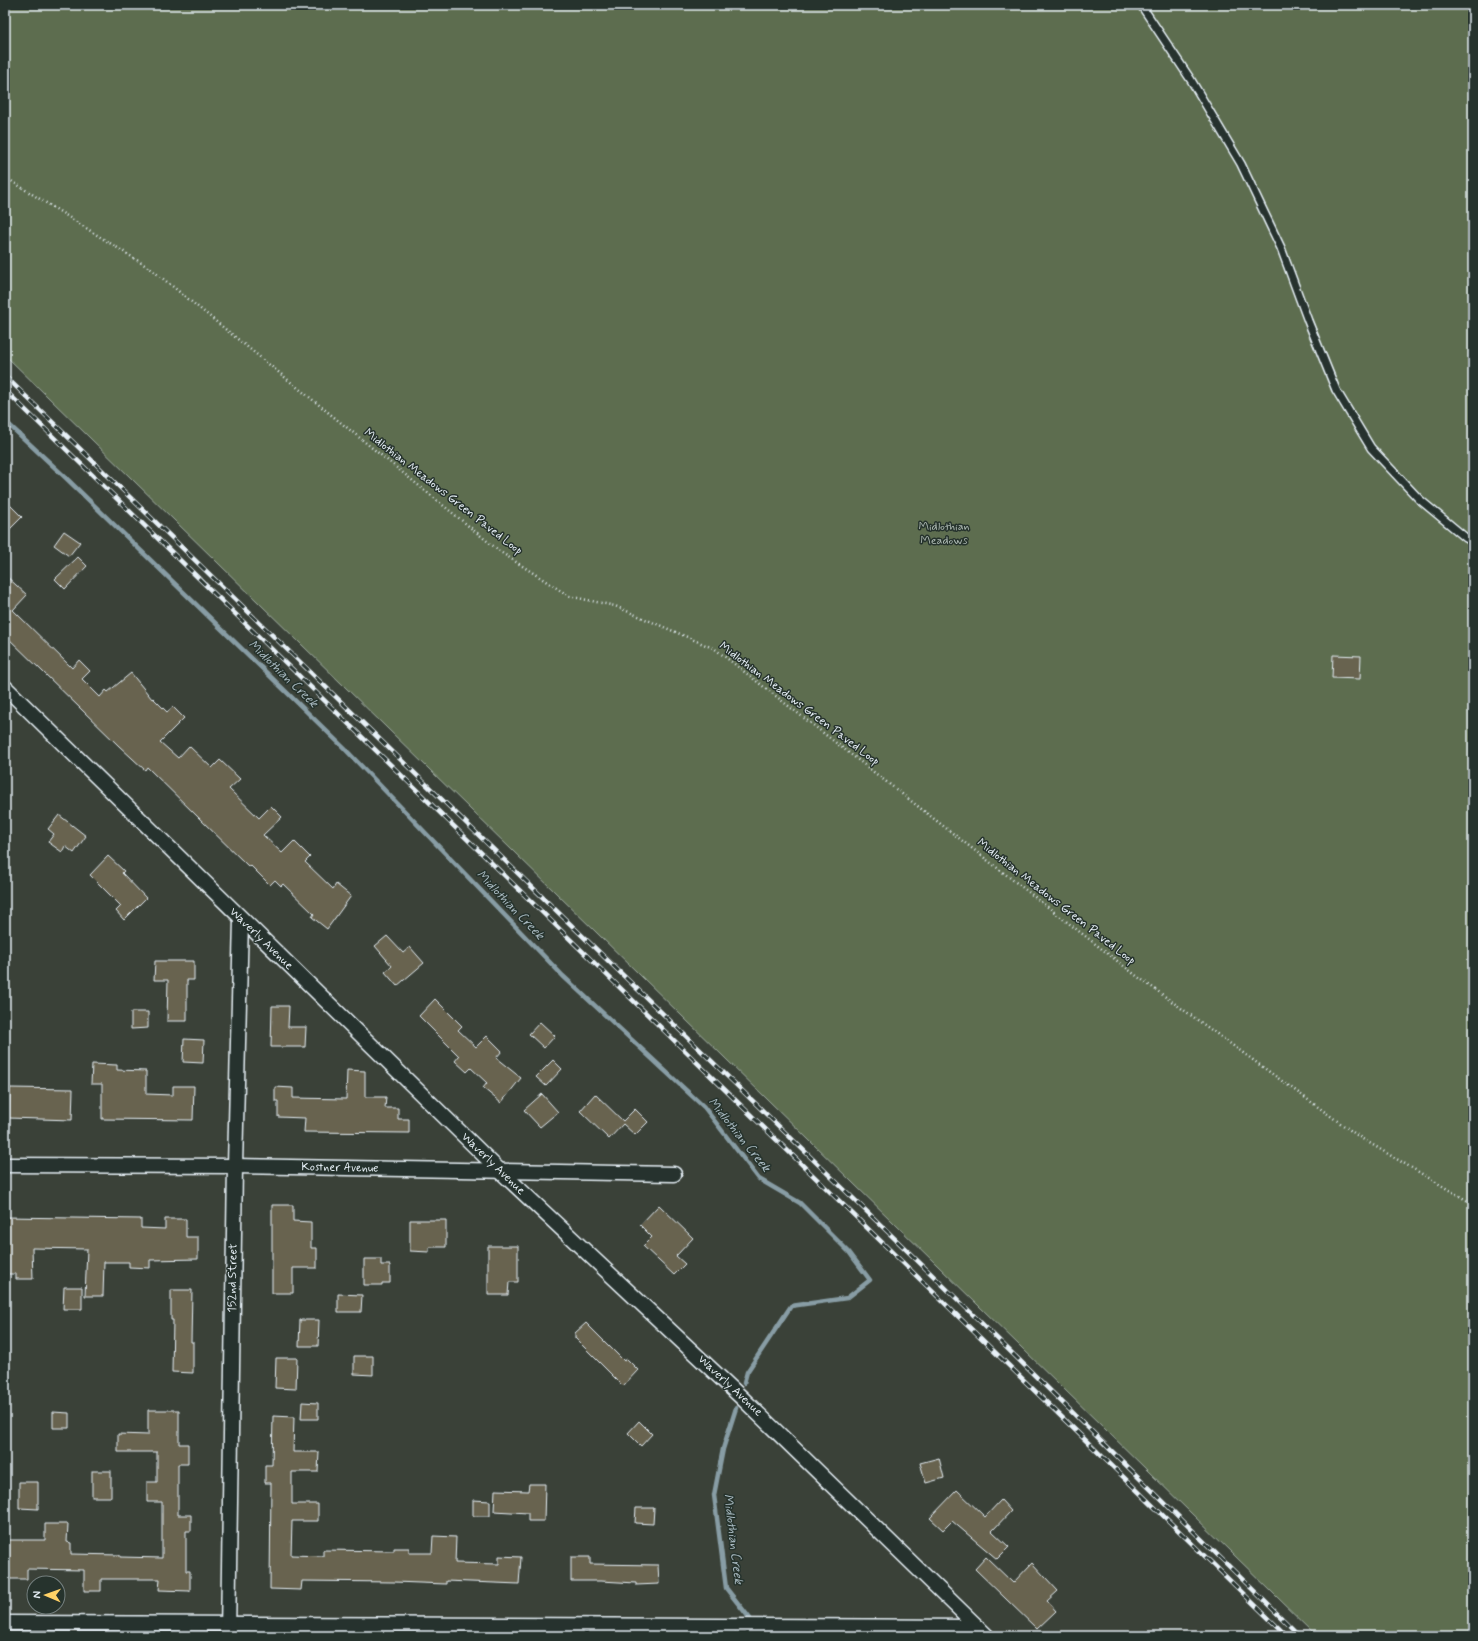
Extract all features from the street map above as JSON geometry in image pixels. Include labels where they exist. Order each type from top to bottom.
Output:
[{"type":"street","name":"Waverly Avenue","points":[[5,687],[499,1170],[742,1398],[982,1631]]},
{"type":"street","points":[[5,704],[24,706]]},
{"type":"street","name":"152nd Street","points":[[228,1630],[235,1166],[241,919]]},
{"type":"street","name":"Kostner Avenue","points":[[5,1165],[235,1166],[674,1174]]},
{"type":"street","points":[[5,1623],[228,1630],[982,1631]]},
{"type":"lane","points":[[1141,5],[1191,80],[1241,164],[1281,248],[1336,390],[1371,448],[1419,499],[1466,538],[1473,542]]},
{"type":"path","name":"Midlothian Meadows Green Paved Loop","points":[[5,177],[151,269],[502,553],[569,596],[615,606],[715,649],[1138,977],[1361,1138],[1473,1204]]},
{"type":"green space","name":"Midlothian Meadows","points":[[5,5],[1473,5],[1473,1636],[1317,1636],[5,355]]},
{"type":"building","points":[[5,500],[22,517],[5,534]]},
{"type":"building","points":[[64,531],[80,542],[69,556],[54,545]]},
{"type":"building","points":[[78,557],[87,566],[65,589],[55,579]]},
{"type":"building","points":[[5,575],[27,595],[13,610],[72,668],[79,660],[90,671],[82,679],[100,697],[106,690],[108,692],[131,673],[152,699],[153,698],[167,712],[173,707],[184,718],[160,742],[178,758],[189,746],[212,768],[220,760],[240,779],[229,789],[259,818],[271,806],[282,817],[263,835],[282,853],[294,841],[310,857],[305,862],[333,889],[336,884],[351,896],[327,929],[312,917],[314,914],[283,884],[281,886],[275,880],[270,885],[250,865],[249,867],[147,767],[145,770],[119,746],[5,635]]},
{"type":"building","points":[[1333,655],[1361,656],[1360,679],[1332,678]]},
{"type":"building","points":[[59,815],[86,836],[74,853],[65,846],[62,852],[48,842],[54,834],[48,829]]},
{"type":"building","points":[[108,856],[124,871],[122,873],[146,898],[124,920],[116,911],[121,906],[90,875]]},
{"type":"building","points":[[387,936],[403,953],[410,947],[424,963],[397,986],[385,972],[392,966],[375,946]]},
{"type":"building","points":[[155,961],[194,961],[194,980],[187,980],[187,1021],[167,1021],[168,980],[154,980]]},
{"type":"building","points":[[435,999],[462,1026],[458,1030],[476,1047],[487,1036],[502,1051],[496,1058],[521,1078],[501,1103],[483,1088],[487,1083],[471,1068],[467,1072],[455,1061],[459,1056],[419,1016]]},
{"type":"building","points":[[272,1006],[289,1006],[288,1027],[306,1027],[305,1047],[271,1047]]},
{"type":"building","points":[[131,1012],[148,1012],[148,1028],[131,1029]]},
{"type":"building","points":[[540,1022],[555,1036],[544,1048],[529,1034]]},
{"type":"building","points":[[184,1039],[204,1040],[203,1063],[183,1062]]},
{"type":"building","points":[[553,1060],[562,1069],[546,1086],[536,1077]]},
{"type":"building","points":[[92,1064],[117,1065],[117,1070],[146,1071],[146,1094],[173,1095],[173,1086],[194,1086],[193,1120],[102,1119],[102,1084],[91,1084]]},
{"type":"building","points":[[347,1070],[365,1071],[365,1097],[386,1097],[385,1108],[398,1108],[398,1119],[409,1119],[409,1133],[304,1132],[305,1118],[278,1117],[278,1101],[275,1101],[275,1087],[293,1088],[293,1098],[346,1099]]},
{"type":"building","points":[[10,1088],[73,1089],[72,1120],[9,1118]]},
{"type":"building","points":[[542,1094],[558,1112],[540,1127],[524,1110]]},
{"type":"building","points":[[595,1094],[623,1121],[635,1109],[648,1122],[635,1135],[623,1124],[609,1139],[580,1111]]},
{"type":"building","points":[[272,1205],[293,1205],[293,1221],[311,1222],[311,1248],[317,1248],[317,1268],[293,1268],[293,1293],[272,1293]]},
{"type":"building","points":[[659,1205],[693,1238],[676,1256],[685,1264],[674,1275],[643,1246],[652,1237],[640,1225]]},
{"type":"building","points":[[5,1217],[141,1219],[141,1228],[165,1229],[165,1219],[186,1219],[186,1237],[198,1237],[198,1259],[150,1260],[150,1268],[129,1267],[129,1262],[104,1262],[103,1296],[85,1296],[87,1249],[32,1248],[33,1279],[16,1279],[16,1274],[5,1274]]},
{"type":"building","points":[[410,1220],[446,1220],[446,1247],[429,1247],[429,1252],[410,1251]]},
{"type":"building","points":[[488,1246],[518,1246],[518,1282],[509,1282],[508,1295],[488,1295]]},
{"type":"building","points":[[364,1259],[381,1259],[381,1265],[390,1265],[390,1283],[382,1283],[382,1285],[364,1285]]},
{"type":"building","points":[[64,1287],[82,1287],[82,1309],[63,1309]]},
{"type":"building","points":[[171,1290],[192,1290],[191,1342],[193,1342],[193,1373],[172,1372],[173,1320],[171,1320]]},
{"type":"building","points":[[338,1294],[362,1295],[361,1312],[338,1312]]},
{"type":"building","points":[[300,1320],[319,1320],[318,1346],[299,1346]]},
{"type":"building","points":[[586,1323],[624,1361],[627,1359],[638,1370],[623,1386],[575,1338],[575,1333]]},
{"type":"building","points":[[354,1356],[373,1356],[373,1375],[354,1374]]},
{"type":"building","points":[[276,1358],[297,1358],[296,1389],[275,1388]]},
{"type":"building","points":[[302,1402],[318,1403],[318,1419],[301,1419]]},
{"type":"building","points":[[148,1410],[179,1410],[179,1444],[188,1444],[188,1464],[178,1464],[178,1515],[191,1515],[191,1531],[186,1531],[186,1571],[190,1571],[190,1591],[159,1590],[160,1579],[101,1579],[101,1591],[84,1591],[84,1570],[27,1569],[26,1579],[5,1579],[5,1540],[45,1540],[45,1524],[68,1524],[67,1542],[71,1543],[71,1554],[162,1558],[162,1502],[147,1502],[147,1482],[157,1482],[157,1452],[118,1452],[118,1434],[148,1435]]},
{"type":"building","points":[[53,1412],[69,1413],[69,1428],[53,1428]]},
{"type":"building","points":[[273,1416],[294,1417],[293,1452],[319,1452],[318,1472],[292,1472],[292,1504],[318,1504],[318,1521],[292,1521],[291,1555],[323,1556],[323,1550],[394,1551],[394,1548],[409,1548],[409,1553],[432,1553],[433,1536],[456,1537],[455,1563],[499,1564],[499,1556],[521,1557],[519,1584],[446,1581],[446,1584],[302,1581],[301,1590],[270,1589],[271,1483],[265,1483],[265,1465],[272,1465]]},
{"type":"building","points":[[639,1421],[652,1434],[641,1446],[628,1433]]},
{"type":"building","points":[[939,1458],[944,1478],[926,1483],[920,1463]]},
{"type":"building","points":[[92,1471],[111,1471],[111,1497],[92,1497]]},
{"type":"building","points":[[19,1482],[38,1482],[38,1509],[19,1508]]},
{"type":"building","points":[[529,1484],[545,1484],[544,1521],[528,1521],[528,1513],[494,1511],[495,1490],[528,1491]]},
{"type":"building","points":[[957,1490],[985,1517],[1001,1500],[1011,1511],[992,1531],[1009,1547],[997,1559],[952,1521],[943,1530],[930,1518]]},
{"type":"building","points":[[473,1500],[490,1501],[490,1516],[473,1516]]},
{"type":"building","points":[[636,1508],[654,1508],[653,1524],[635,1523]]},
{"type":"building","points":[[571,1557],[590,1557],[590,1564],[658,1565],[659,1584],[636,1585],[636,1583],[571,1581]]},
{"type":"building","points":[[986,1557],[1013,1583],[1032,1563],[1058,1591],[1047,1601],[1056,1611],[1037,1629],[975,1569]]},
{"type":"waterway","name":"Midlothian Creek","points":[[5,421],[65,477],[344,748],[563,976],[704,1107],[759,1179],[800,1203],[849,1252],[870,1280],[847,1298],[791,1306],[747,1372],[744,1383]]},
{"type":"waterway","name":"Midlothian Creek","points":[[736,1408],[723,1449],[714,1495],[726,1588],[751,1620]]},
{"type":"railway","points":[[5,376],[955,1297],[1300,1636]]},
{"type":"railway","points":[[5,390],[1287,1636]]}]
